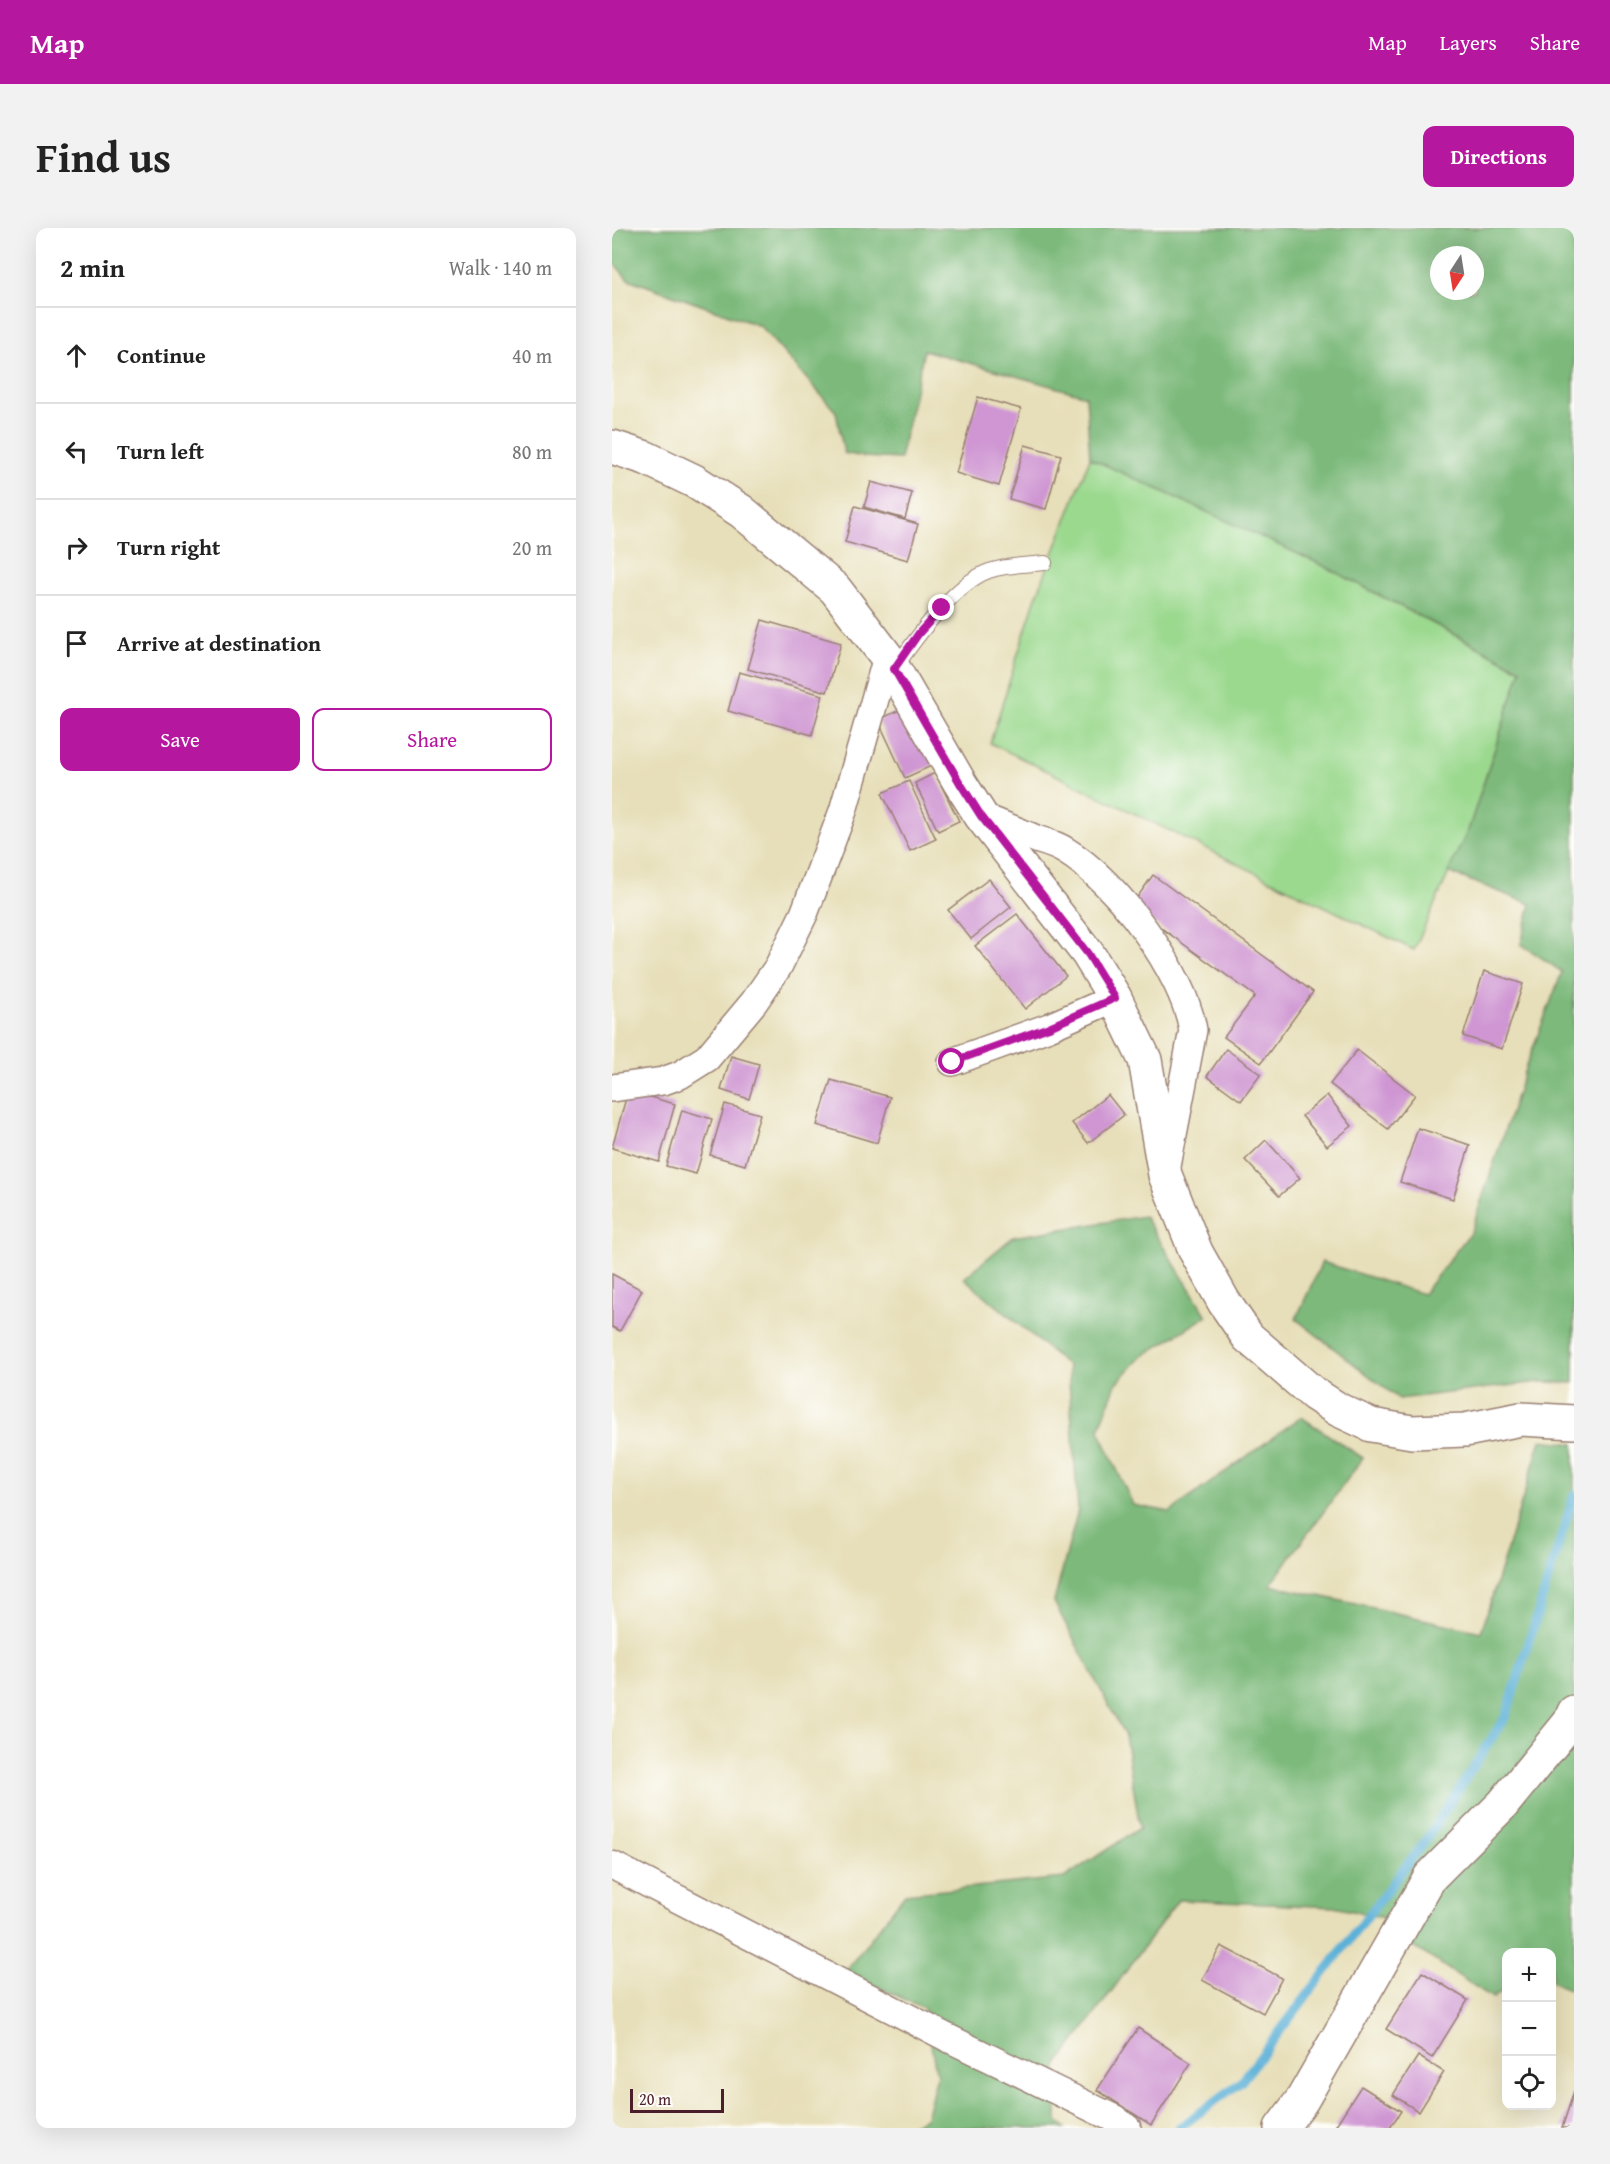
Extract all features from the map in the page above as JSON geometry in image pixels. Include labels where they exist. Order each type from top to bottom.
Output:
[{"type":"street","points":[[612,447],[646,458],[694,481],[741,511],[835,589],[891,663],[981,816],[1088,954],[1115,998],[1145,1060],[1165,1175],[1196,1252],[1224,1302],[1248,1337],[1314,1394],[1339,1410],[1371,1425],[1412,1432],[1464,1430],[1521,1419],[1572,1422]]},
{"type":"street","points":[[614,1086],[663,1081],[680,1076],[706,1059],[754,1002],[778,968],[804,914],[843,811],[891,663]]},
{"type":"street","points":[[981,816],[1065,850],[1100,876],[1150,937],[1170,968],[1190,1011],[1193,1030],[1165,1175]]},
{"type":"street","points":[[952,1062],[1049,1027],[1115,998]]},
{"type":"street","points":[[1281,2128],[1302,2100],[1430,1877],[1503,1804],[1570,1722],[1574,1713]]},
{"type":"street","points":[[612,1865],[1121,2124]]},
{"type":"lane","points":[[891,663],[942,608],[977,576],[997,568],[1045,563]]},
{"type":"green space","points":[[612,228],[1574,228],[1574,1383],[1539,1382],[1399,1399],[1296,1319],[1322,1262],[1423,1294],[1471,1232],[1526,1066],[1562,972],[1521,944],[1531,904],[1448,872],[1469,828],[1521,669],[1322,565],[1090,458],[1086,396],[924,350],[900,459],[864,457],[844,453],[836,412],[760,326],[628,279],[612,261]]},
{"type":"green space","points":[[1090,458],[1322,565],[1521,670],[1469,828],[1414,950],[990,743],[1034,603]]},
{"type":"green space","points":[[1144,1216],[1207,1316],[1141,1357],[1116,1384],[1099,1430],[1133,1505],[1170,1512],[1301,1417],[1363,1458],[1270,1585],[1481,1632],[1541,1440],[1574,1444],[1574,1992],[1556,1983],[1556,1948],[1502,1948],[1502,1992],[1493,1998],[1406,1942],[1381,1917],[1334,1907],[1178,1900],[1057,2066],[1057,2121],[1065,2128],[906,2128],[926,2118],[937,2076],[924,2008],[845,1972],[905,1894],[1064,1878],[1140,1828],[1125,1736],[1054,1602],[1078,1510],[1068,1366],[964,1278],[1013,1237]]},
{"type":"building","points":[[978,397],[1021,409],[999,486],[956,473]]},
{"type":"building","points":[[1025,445],[1061,455],[1046,509],[1009,499]]},
{"type":"building","points":[[871,482],[912,493],[905,519],[864,507]]},
{"type":"building","points":[[855,506],[918,524],[908,560],[845,542]]},
{"type":"building","points":[[762,620],[841,643],[827,692],[748,669]]},
{"type":"building","points":[[739,672],[823,695],[812,735],[728,711]]},
{"type":"building","points":[[910,705],[938,763],[905,778],[878,720]]},
{"type":"building","points":[[935,773],[959,821],[938,831],[915,783]]},
{"type":"building","points":[[909,781],[936,839],[910,851],[882,793]]},
{"type":"building","points":[[1153,875],[1313,992],[1261,1063],[1224,1037],[1255,996],[1131,906]]},
{"type":"building","points":[[989,879],[1011,907],[971,939],[948,910]]},
{"type":"building","points":[[1017,914],[1066,976],[1025,1009],[975,946]]},
{"type":"building","points":[[1484,971],[1523,984],[1502,1049],[1463,1036]]},
{"type":"building","points":[[1226,1049],[1261,1074],[1241,1101],[1207,1076]]},
{"type":"building","points":[[1357,1050],[1415,1095],[1388,1129],[1330,1084]]},
{"type":"building","points":[[731,1056],[759,1064],[749,1099],[721,1090]]},
{"type":"building","points":[[831,1080],[890,1097],[877,1143],[817,1125]]},
{"type":"building","points":[[628,1091],[675,1104],[659,1162],[612,1148]]},
{"type":"building","points":[[1108,1095],[1124,1115],[1088,1143],[1072,1123]]},
{"type":"building","points":[[1327,1095],[1352,1126],[1327,1146],[1302,1116]]},
{"type":"building","points":[[725,1104],[760,1114],[745,1165],[710,1155]]},
{"type":"building","points":[[682,1110],[712,1119],[696,1174],[666,1166]]},
{"type":"building","points":[[1418,1128],[1470,1145],[1453,1199],[1400,1182]]},
{"type":"building","points":[[1266,1140],[1300,1178],[1279,1196],[1245,1160]]},
{"type":"building","points":[[612,1274],[642,1290],[620,1331],[612,1327]]},
{"type":"building","points":[[1221,1946],[1282,1978],[1263,2013],[1202,1980]]},
{"type":"building","points":[[1422,1972],[1468,2000],[1432,2058],[1386,2029]]},
{"type":"building","points":[[1138,2028],[1191,2063],[1151,2125],[1097,2090]]},
{"type":"building","points":[[1418,2056],[1444,2072],[1419,2112],[1393,2095]]},
{"type":"building","points":[[1361,2086],[1401,2111],[1390,2128],[1334,2128]]},
{"type":"building","points":[[1574,2091],[1574,2128],[1562,2128]]},
{"type":"waterway","points":[[1179,2128],[1241,2082],[1428,1837],[1506,1716],[1574,1495]]},
{"type":"route","points":[[942,608],[919,633],[894,669],[981,816],[1088,954],[1115,998],[1049,1027],[952,1062]]}]
